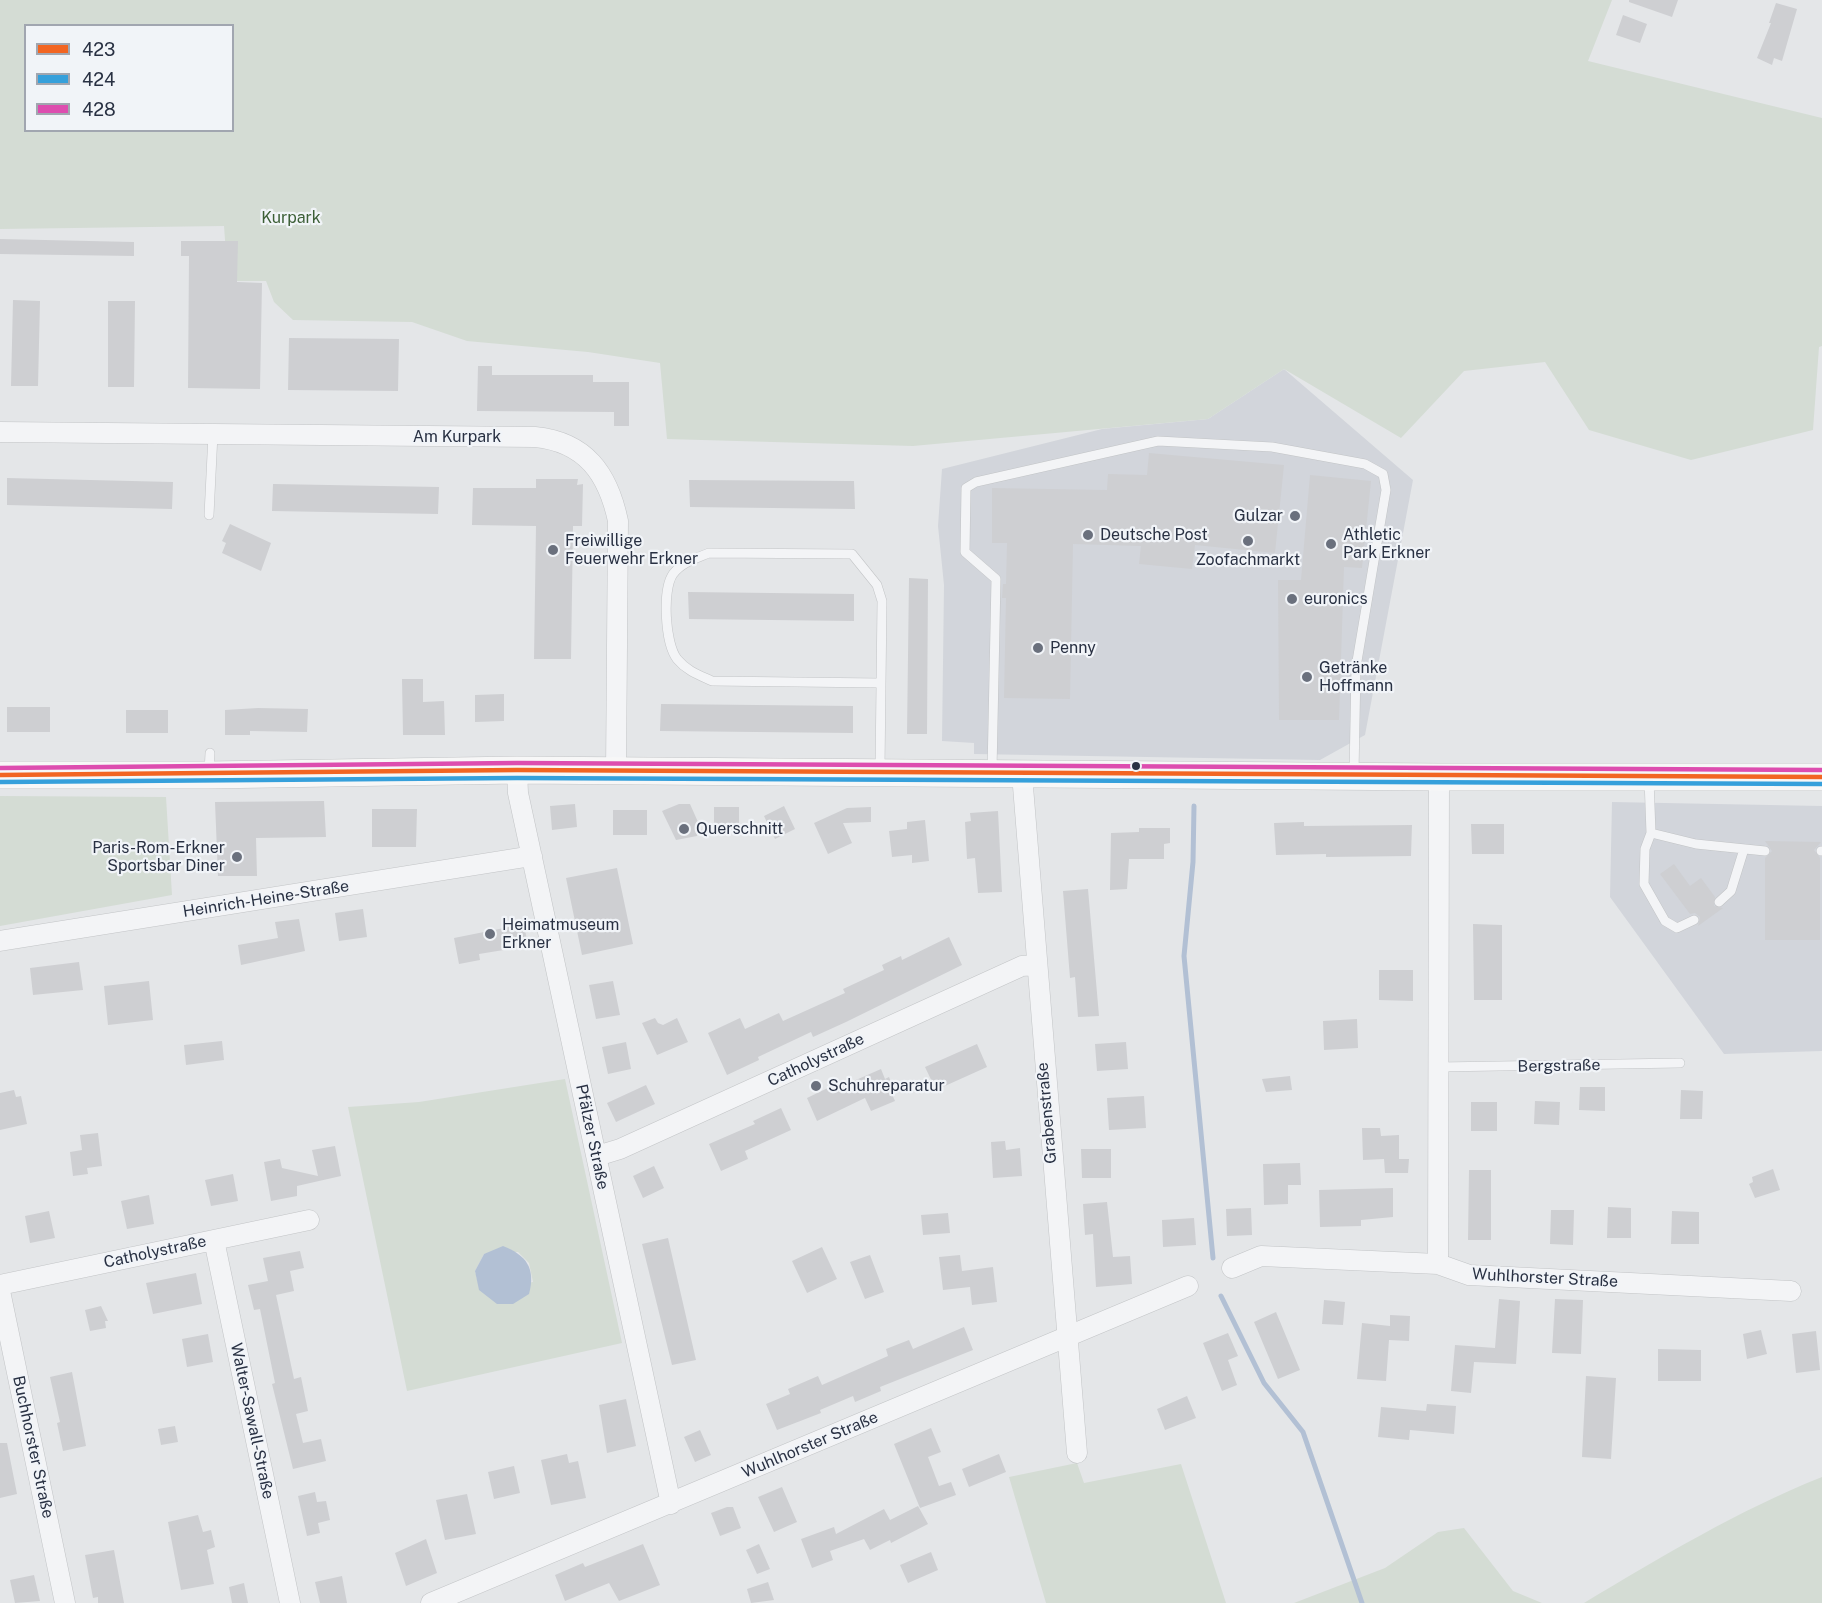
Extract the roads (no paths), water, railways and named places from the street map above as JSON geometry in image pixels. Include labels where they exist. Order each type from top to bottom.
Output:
[{"type":"main road","points":[[0,775],[209,764],[616,771],[1439,777],[1822,777]]},
{"type":"street","name":"Am Kurpark","points":[[0,432],[535,437],[550,439],[575,449],[596,467],[609,487],[618,521],[616,771]]},
{"type":"street","name":"Pfälzer Straße","points":[[517,770],[518,793],[671,1504]]},
{"type":"street","name":"Grabenstraße","points":[[1022,774],[1035,965],[1077,1453]]},
{"type":"street","points":[[1438,1264],[1439,777]]},
{"type":"street","name":"Heinrich-Heine-Straße","points":[[0,940],[532,856]]},
{"type":"street","name":"Catholystraße","points":[[597,1156],[620,1149],[1022,966],[1035,965]]},
{"type":"street","name":"Catholystraße","points":[[0,1286],[309,1220]]},
{"type":"street","name":"Walter-Sawall-Straße","points":[[214,1240],[290,1603]]},
{"type":"street","name":"Wuhlhorster Straße","points":[[1232,1268],[1261,1256],[1438,1264],[1469,1275],[1791,1292]]},
{"type":"street","name":"Wuhlhorster Straße","points":[[431,1603],[1188,1286]]},
{"type":"street","name":"Buchhorster Straße","points":[[0,1291],[65,1603]]},
{"type":"lane","points":[[209,515],[213,434]]},
{"type":"lane","points":[[992,774],[996,579],[965,552],[966,488],[976,482],[1158,441],[1272,447],[1365,464],[1383,474],[1386,490],[1356,667],[1354,775]]},
{"type":"lane","points":[[880,683],[712,681],[691,672],[676,658],[668,640],[666,598],[673,574],[688,561],[709,553],[852,554],[878,585],[882,602],[880,773]]},
{"type":"lane","points":[[1649,777],[1651,833],[1645,849],[1644,884],[1665,921],[1677,928],[1694,920]]},
{"type":"lane","points":[[1651,833],[1696,844],[1765,851]]},
{"type":"lane","points":[[1719,902],[1731,891],[1744,849]]},
{"type":"lane","name":"Bergstraße","points":[[1439,1068],[1680,1063]]},
{"type":"water","points":[[503,1246],[523,1258],[530,1270],[529,1294],[513,1304],[497,1304],[479,1290],[475,1271],[484,1254]]},
{"type":"waterway","points":[[1194,806],[1193,862],[1184,956],[1213,1258]]},
{"type":"waterway","points":[[1221,1296],[1264,1383],[1303,1432],[1362,1603]]},
{"type":"place","name":"Gulzar","points":[[1295,516]]},
{"type":"place","name":"Deutsche Post","points":[[1088,535]]},
{"type":"place","name":"Zoofachmarkt","points":[[1248,541]]},
{"type":"place","name":"Athletic Park Erkner","points":[[1331,544]]},
{"type":"place","name":"Freiwillige Feuerwehr Erkner","points":[[553,550]]},
{"type":"place","name":"euronics","points":[[1292,599]]},
{"type":"place","name":"Penny","points":[[1038,648]]},
{"type":"place","name":"Getränke Hoffmann","points":[[1307,677]]},
{"type":"place","name":"Querschnitt","points":[[684,829]]},
{"type":"place","name":"Paris-Rom-Erkner Sportsbar Diner","points":[[237,857]]},
{"type":"place","name":"Heimatmuseum Erkner","points":[[490,934]]},
{"type":"place","name":"Schuhreparatur","points":[[816,1086]]},
{"type":"park label","name":"Kurpark","points":[[291,218]]}]
